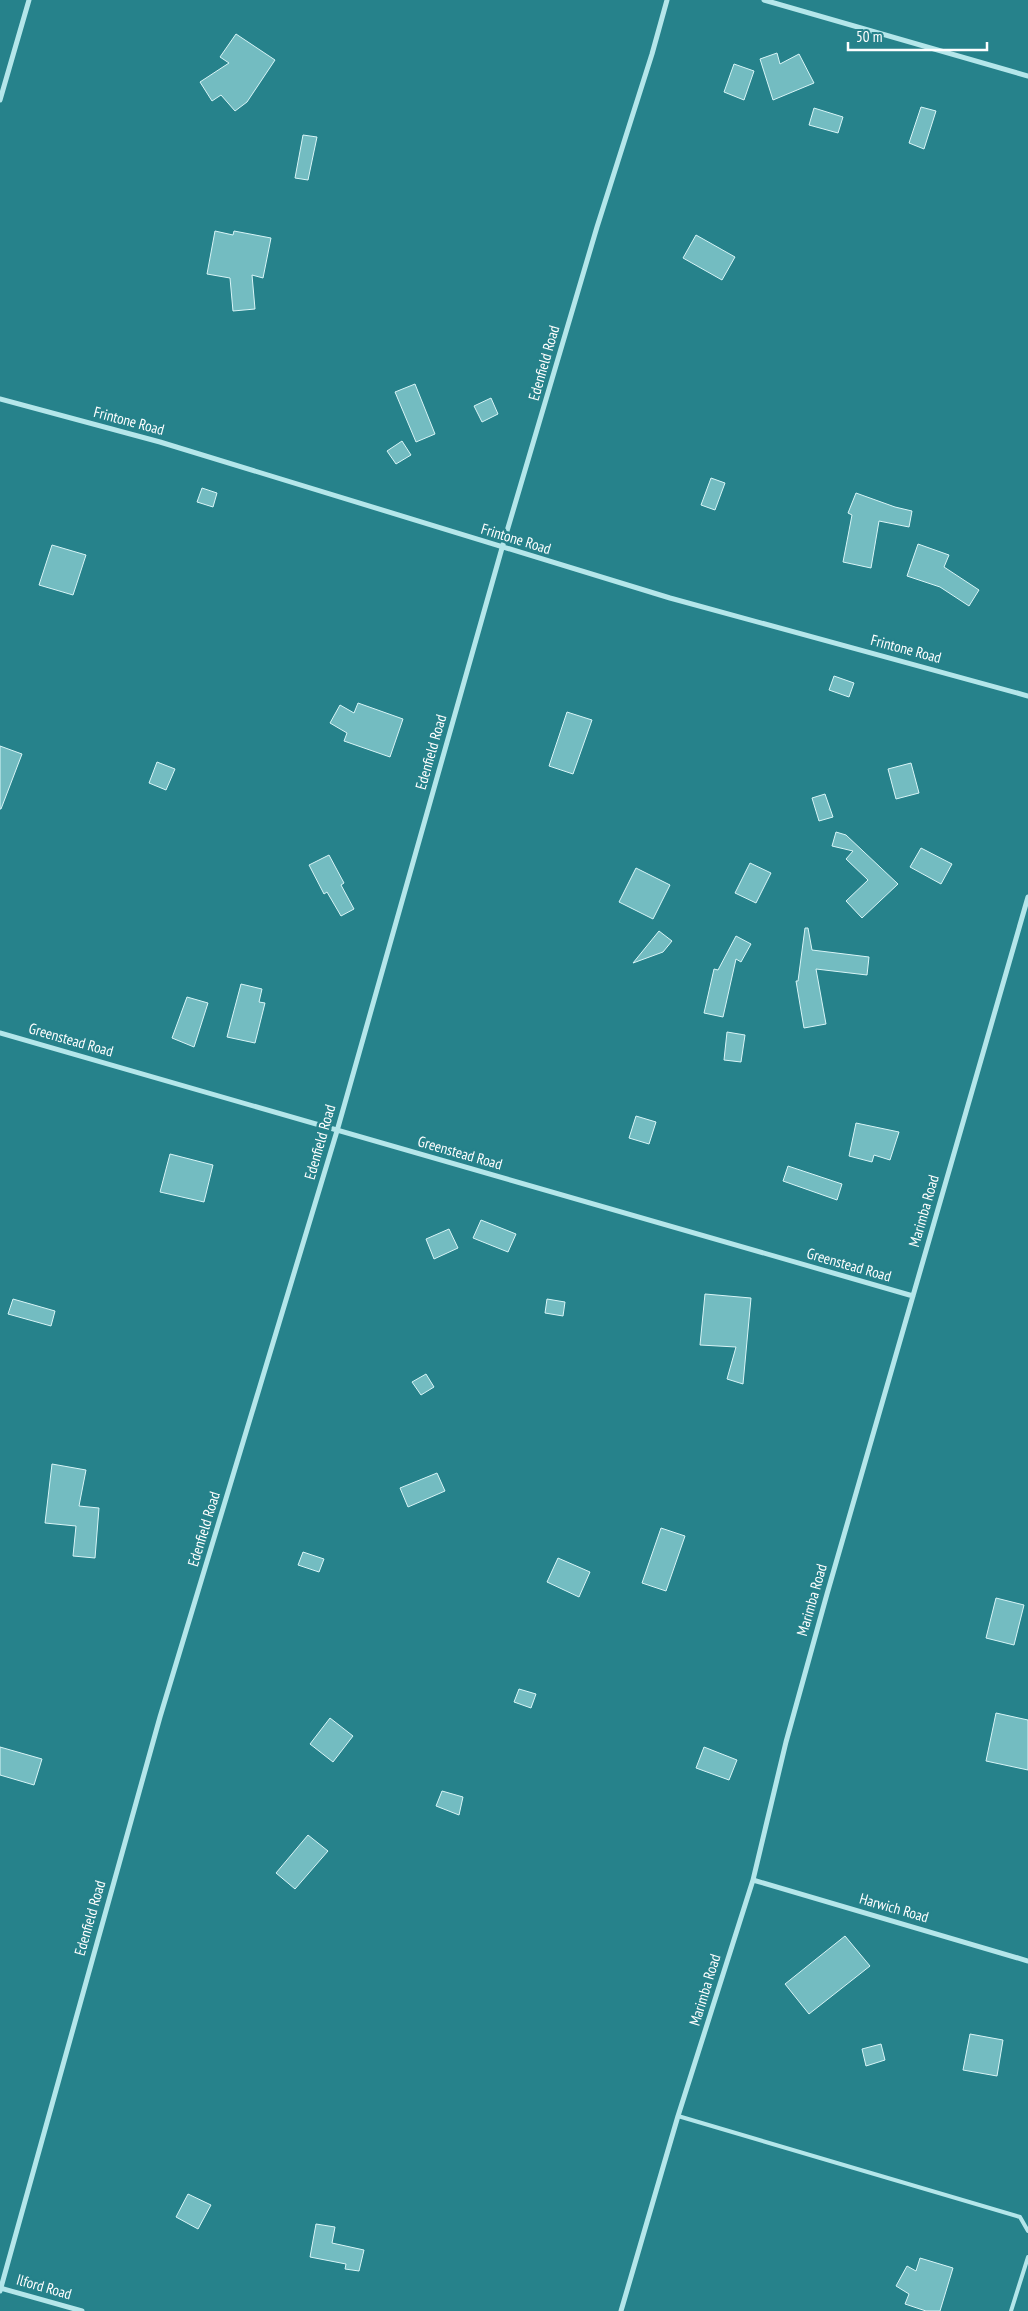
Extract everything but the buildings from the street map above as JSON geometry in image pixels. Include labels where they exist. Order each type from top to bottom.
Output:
[{"type":"street","points":[[0,100],[29,0]]},
{"type":"street","name":"Edenfield Road","points":[[0,2289],[72,2025],[160,1717],[337,1131],[502,548],[597,227],[652,54],[667,0]]},
{"type":"street","points":[[764,0],[1028,76]]},
{"type":"street","name":"Frintone Road","points":[[0,399],[160,442],[670,598],[1028,696]]},
{"type":"street","name":"Marimba Road","points":[[621,2311],[678,2116],[752,1880],[786,1742],[1028,897]]},
{"type":"street","name":"Greenstead Road","points":[[0,1033],[913,1296]]},
{"type":"street","name":"Harwich Road","points":[[752,1880],[1028,1961]]},
{"type":"street","name":"Ilford Road","points":[[0,2289],[82,2311]]},
{"type":"lane","points":[[678,2116],[1020,2216],[1028,2231]]},
{"type":"lane","points":[[1011,2311],[1028,2257]]}]
